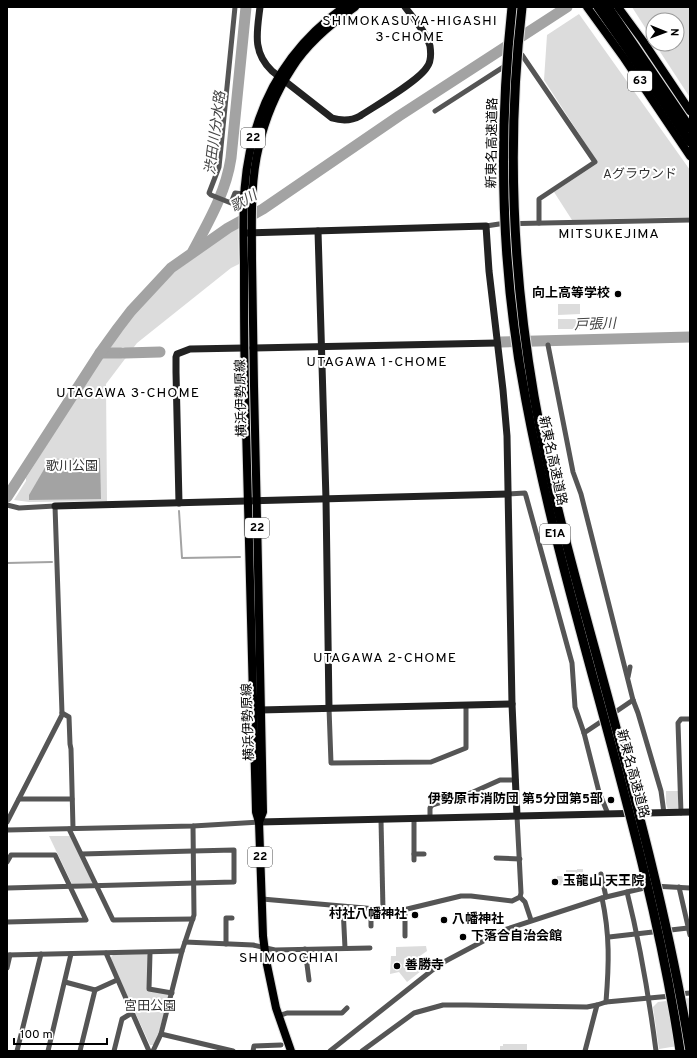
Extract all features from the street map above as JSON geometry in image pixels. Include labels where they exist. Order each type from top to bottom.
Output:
[{"type":"highway","name":"新東名高速道路","points":[[512,7],[505,117],[506,205],[508,254],[516,342],[525,398],[537,457],[563,569],[641,859],[659,936],[678,1037],[679,1051]]},
{"type":"highway","name":"新東名高速道路","points":[[522,7],[516,81],[514,206],[521,297],[534,396],[574,572],[650,856],[668,932],[690,1051]]},
{"type":"highway","points":[[598,7],[690,142]]},
{"type":"highway","points":[[608,7],[690,128]]},
{"type":"main road","name":"横浜伊勢原線","points":[[259,822],[263,812],[253,348],[252,198],[255,166],[259,145],[282,78],[297,51],[322,24],[344,7]]},
{"type":"main road","name":"横浜伊勢原線","points":[[290,1051],[278,1016],[271,988],[265,947],[259,822],[256,812],[244,348],[243,205],[247,163],[259,120],[270,93],[313,43],[355,7]]},
{"type":"main road","name":"63","points":[[587,7],[624,58],[690,156]]},
{"type":"main road","name":"63","points":[[618,7],[643,41],[690,111]]},
{"type":"street","points":[[235,7],[219,167],[209,193],[229,203],[231,203],[235,193],[244,194]]},
{"type":"street","points":[[260,7],[257,39],[259,53],[268,66],[332,118],[347,120],[360,116],[417,78],[424,72],[429,63],[431,51],[428,41],[406,7]]},
{"type":"street","points":[[435,111],[522,55],[595,162],[539,199],[539,224]]},
{"type":"street","points":[[243,231],[252,233],[486,226],[500,224],[690,221]]},
{"type":"street","points":[[486,226],[489,271],[507,436],[512,704],[520,859],[520,897]]},
{"type":"street","points":[[318,231],[326,499],[331,763],[431,762],[466,748],[466,705]]},
{"type":"street","points":[[253,348],[497,343]]},
{"type":"street","points":[[548,345],[573,472],[581,494],[633,700],[661,791],[664,813]]},
{"type":"street","points":[[179,503],[176,357],[178,354],[190,349],[244,348]]},
{"type":"street","points":[[7,505],[19,508],[525,493],[572,663],[574,702],[584,733],[599,792],[608,814]]},
{"type":"street","points":[[7,822],[62,715],[55,506]]},
{"type":"street","points":[[627,678],[630,666]]},
{"type":"street","points":[[584,733],[633,700]]},
{"type":"street","points":[[260,710],[512,704]]},
{"type":"street","points":[[62,713],[69,717],[72,799],[71,828],[113,920],[193,919]]},
{"type":"street","points":[[681,813],[678,723],[680,719],[690,719]]},
{"type":"street","points":[[430,818],[430,808],[432,805],[471,793],[500,780],[516,780]]},
{"type":"street","points":[[18,799],[72,799]]},
{"type":"street","points":[[7,830],[193,826],[259,822],[690,812]]},
{"type":"street","points":[[414,819],[414,857],[424,854]]},
{"type":"street","points":[[381,820],[383,910]]},
{"type":"street","points":[[153,1051],[161,1034],[182,951],[194,915],[193,826]]},
{"type":"street","points":[[7,888],[234,882],[234,850],[82,854]]},
{"type":"street","points":[[7,862],[11,855],[55,855],[86,920],[7,922]]},
{"type":"street","points":[[496,858],[520,859]]},
{"type":"street","points":[[603,877],[609,964],[606,1002]]},
{"type":"street","points":[[330,1051],[440,964],[504,930],[604,897],[653,886],[690,888]]},
{"type":"street","points":[[679,887],[690,935]]},
{"type":"street","points":[[627,892],[638,934],[656,1051]]},
{"type":"street","points":[[262,898],[371,909],[405,910],[461,896],[512,901],[520,897]]},
{"type":"street","points":[[520,897],[525,902],[531,920]]},
{"type":"street","points":[[343,906],[344,948]]},
{"type":"street","points":[[371,909],[371,926]]},
{"type":"street","points":[[405,910],[405,936]]},
{"type":"street","points":[[226,918],[226,944]]},
{"type":"street","points":[[608,937],[688,928]]},
{"type":"street","points":[[185,942],[253,945],[275,950],[370,948]]},
{"type":"street","points":[[305,949],[309,980]]},
{"type":"street","points":[[7,968],[9,955],[150,953],[182,951]]},
{"type":"street","points":[[106,953],[149,1051]]},
{"type":"street","points":[[150,953],[149,989],[172,993]]},
{"type":"street","points":[[17,1051],[41,954]]},
{"type":"street","points":[[48,1051],[72,954]]},
{"type":"street","points":[[65,982],[95,990],[117,980]]},
{"type":"street","points":[[80,1051],[95,990]]},
{"type":"street","points":[[362,1051],[414,1013],[443,1005],[588,1007],[606,1002],[690,993]]},
{"type":"street","points":[[586,1051],[597,1005]]},
{"type":"street","points":[[278,1016],[287,1014],[338,1011],[342,1013],[347,1008]]},
{"type":"street","points":[[114,1051],[122,1019],[132,1012]]},
{"type":"street","points":[[161,1034],[207,1048],[233,1051]]},
{"type":"street","points":[[253,1051],[254,1046],[281,1045]]},
{"type":"green space","points":[[632,7],[690,7],[689,96],[660,52],[685,52],[685,12],[645,12],[645,27]]},
{"type":"green space","name":"Aグラウンド","points":[[579,14],[690,170],[690,217],[572,220],[554,192],[598,163],[544,80],[547,35]]},
{"type":"green space","name":"歌川公園","points":[[236,227],[238,228],[239,264],[231,268],[137,343],[106,384],[107,501],[29,502],[14,500],[84,384],[129,317],[149,293],[161,282]]},
{"type":"green space","points":[[558,304],[580,304],[580,314],[558,315]]},
{"type":"green space","points":[[558,319],[580,319],[580,329],[558,329]]},
{"type":"green space","points":[[666,791],[678,791],[677,810],[668,810],[666,803]]},
{"type":"green space","points":[[49,836],[70,836],[94,883],[72,884]]},
{"type":"green space","points":[[583,869],[583,881],[581,881],[580,884],[568,884],[568,886],[557,885],[557,876],[566,876],[566,870]]},
{"type":"green space","points":[[426,946],[427,951],[414,960],[421,971],[407,982],[399,972],[390,974],[391,956],[396,956],[396,947]]},
{"type":"green space","name":"宮田公園","points":[[147,954],[149,956],[148,990],[169,994],[159,1033],[154,1045],[150,1045],[110,958],[113,955]]},
{"type":"green space","points":[[690,998],[690,1044],[659,1049],[653,1007],[658,1002]]},
{"type":"green space","points":[[503,1044],[527,1044],[527,1051],[500,1051],[500,1046],[503,1046]]},
{"type":"shaded area","points":[[100,458],[101,499],[29,500],[29,495],[50,459]]},
{"type":"waterway","name":"渋田川分水路","points":[[193,251],[216,206],[229,171],[246,7]]},
{"type":"waterway","name":"歌川","points":[[7,497],[100,353],[131,311],[171,268],[228,228],[263,209],[399,116],[567,7]]},
{"type":"waterway","name":"戸張川","points":[[501,342],[690,337]]},
{"type":"waterway","name":"戸張川","points":[[125,353],[160,352]]},
{"type":"waterway","name":"戸張川","points":[[100,353],[121,353]]},
{"type":"waterway","points":[[179,511],[182,558],[240,557]]},
{"type":"waterway","points":[[7,563],[52,562]]},
{"type":"place","name":"向上高等学校","points":[[618,294]]},
{"type":"place","name":"伊勢原市消防団 第5分団第5部","points":[[611,800]]},
{"type":"place","name":"玉龍山 天王院","points":[[555,882]]},
{"type":"place","name":"村社八幡神社","points":[[415,915]]},
{"type":"place","name":"八幡神社","points":[[444,920]]},
{"type":"place","name":"下落合自治会館","points":[[463,937]]},
{"type":"place","name":"善勝寺","points":[[397,966]]},
{"type":"district","name":"SHIMOKASUYA-HIGASHI 3-CHOME","points":[[410,30]]},
{"type":"district","name":"MITSUKEJIMA","points":[[609,234]]},
{"type":"district","name":"UTAGAWA 1-CHOME","points":[[377,362]]},
{"type":"district","name":"UTAGAWA 3-CHOME","points":[[128,393]]},
{"type":"district","name":"UTAGAWA 2-CHOME","points":[[385,658]]},
{"type":"district","name":"SHIMOOCHIAI","points":[[289,958]]}]
